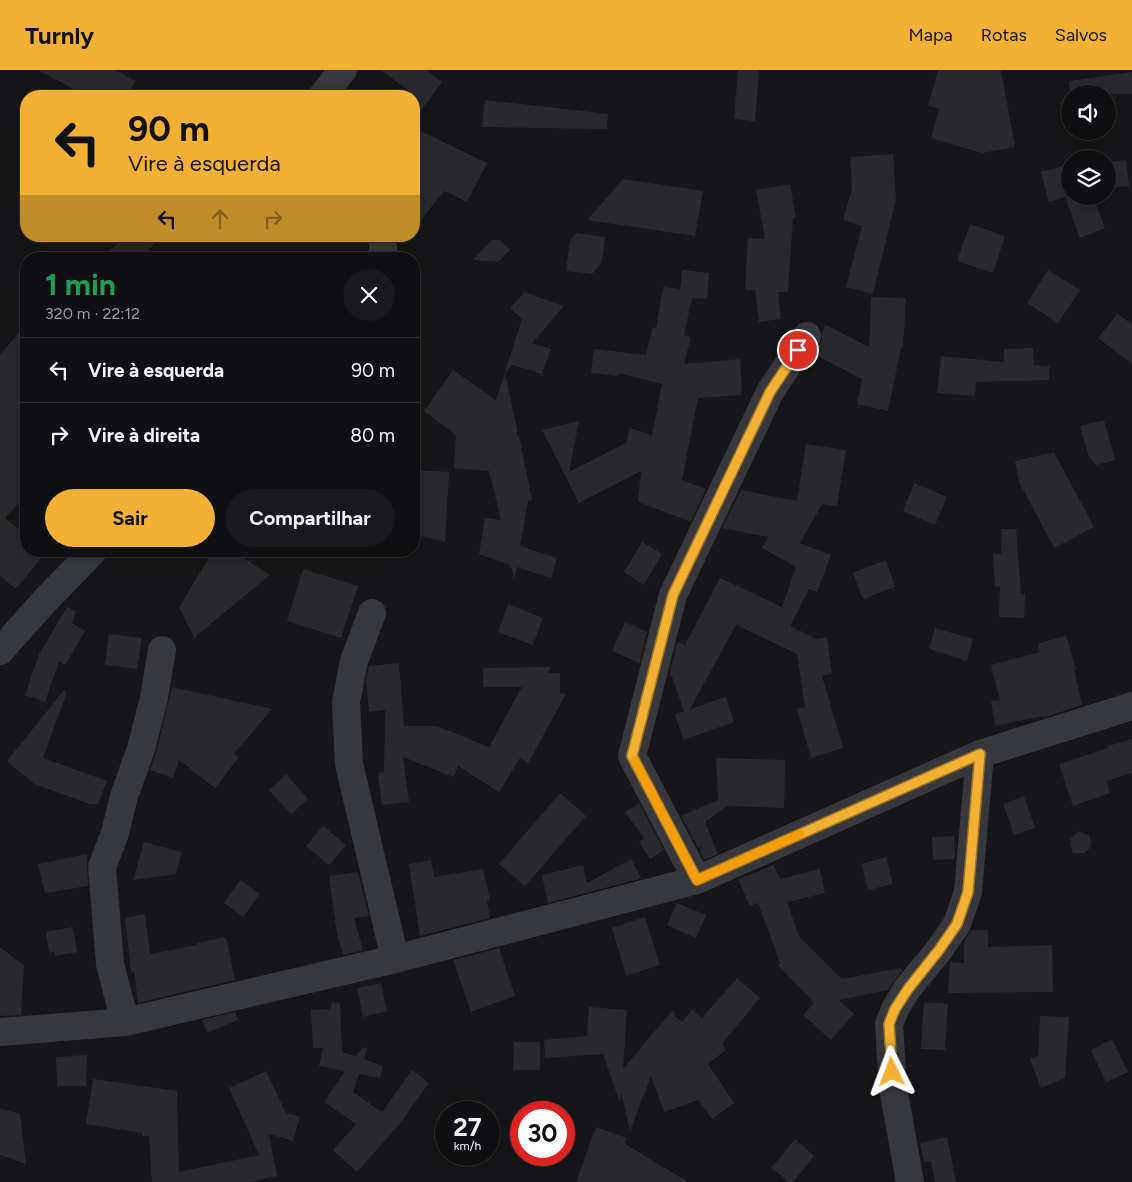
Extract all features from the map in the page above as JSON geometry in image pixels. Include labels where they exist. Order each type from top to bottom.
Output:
[{"type":"street","points":[[320,87],[343,70]]},
{"type":"street","points":[[697,880],[632,756],[673,595],[770,392],[807,336]]},
{"type":"street","points":[[0,651],[42,604],[88,557]]},
{"type":"street","points":[[372,613],[354,661],[346,702],[349,764],[395,959]]},
{"type":"street","points":[[125,1022],[110,964],[102,867],[115,833],[124,796],[141,749],[154,698],[162,650]]},
{"type":"street","points":[[0,1032],[125,1022],[395,959],[697,880],[980,754],[1132,706]]},
{"type":"street","points":[[910,1182],[893,1088],[889,1024],[895,1009],[908,989],[957,924],[968,892],[980,754]]},
{"type":"building","points":[[38,70],[115,70],[135,81],[130,90],[76,90]]},
{"type":"building","points":[[381,70],[426,70],[442,82],[420,112],[420,90],[407,90]]},
{"type":"building","points":[[738,70],[759,70],[755,121],[734,119]]},
{"type":"building","points":[[938,70],[1001,70],[1015,147],[982,153],[931,138],[939,109],[928,106]]},
{"type":"building","points":[[1132,72],[1132,94],[1116,94],[1116,85],[1069,85],[1069,81]]},
{"type":"building","points":[[485,100],[608,114],[607,129],[482,127]]},
{"type":"building","points":[[420,131],[487,163],[467,202],[444,191],[420,221]]},
{"type":"building","points":[[893,154],[896,199],[873,294],[846,287],[862,226],[843,220],[852,189],[850,157]]},
{"type":"building","points":[[1126,160],[1129,186],[1116,187],[1116,161]]},
{"type":"building","points":[[1061,166],[1061,198],[1049,202],[1041,172]]},
{"type":"building","points":[[623,179],[703,191],[695,236],[587,220]]},
{"type":"building","points":[[790,184],[796,218],[793,218],[788,292],[778,292],[781,319],[759,322],[755,290],[745,290],[748,238],[765,239],[756,190]]},
{"type":"building","points":[[1068,205],[1096,205],[1105,228],[1080,238]]},
{"type":"building","points":[[970,224],[1005,236],[993,273],[957,261]]},
{"type":"building","points":[[576,233],[605,237],[602,262],[592,274],[566,271],[570,240]]},
{"type":"building","points":[[491,240],[500,240],[510,250],[498,262],[473,260]]},
{"type":"building","points":[[118,242],[156,242],[147,252],[109,252]]},
{"type":"building","points":[[682,270],[709,273],[707,299],[692,298],[684,335],[691,337],[684,364],[740,359],[742,395],[698,398],[682,480],[706,489],[691,522],[638,502],[641,471],[579,503],[542,430],[579,421],[569,472],[626,443],[630,428],[652,435],[662,384],[619,373],[618,376],[591,373],[594,349],[646,355],[653,327],[656,328],[663,287],[680,289]]},
{"type":"building","points":[[1048,270],[1080,290],[1058,323],[1027,303]]},
{"type":"building","points":[[524,292],[564,306],[532,343],[551,349],[542,374],[512,365],[505,373],[532,500],[528,501],[520,546],[557,558],[551,578],[517,567],[514,580],[511,565],[479,554],[485,518],[501,520],[489,471],[454,468],[456,435],[424,411],[453,370],[496,400],[522,319],[510,308]]},
{"type":"building","points":[[871,297],[906,298],[903,348],[901,348],[888,411],[857,404],[862,379],[814,354],[820,344],[826,325],[869,347]]},
{"type":"building","points":[[1117,314],[1132,324],[1132,364],[1098,338]]},
{"type":"building","points":[[20,331],[20,502],[5,518],[20,530],[20,557],[42,557],[16,589],[0,576],[0,355]]},
{"type":"building","points":[[1033,348],[1034,365],[1049,366],[1049,380],[976,382],[975,396],[937,393],[941,356],[1004,362],[1004,349]]},
{"type":"building","points":[[1104,420],[1115,460],[1096,465],[1089,457],[1080,426]]},
{"type":"building","points":[[806,444],[846,450],[837,506],[822,504],[800,543],[831,555],[817,592],[809,589],[790,626],[817,639],[827,637],[832,674],[822,676],[843,748],[811,758],[797,709],[805,707],[797,654],[736,625],[690,709],[726,697],[734,722],[683,740],[675,714],[684,711],[672,677],[669,676],[677,642],[685,645],[720,578],[782,607],[796,567],[762,548],[768,537],[722,528],[741,490],[797,501]]},
{"type":"building","points":[[1054,452],[1094,527],[1054,548],[1019,482],[1015,461]]},
{"type":"building","points":[[420,470],[449,472],[445,542],[420,536]]},
{"type":"building","points":[[914,483],[947,497],[935,525],[903,511]]},
{"type":"building","points":[[1002,529],[1016,529],[1021,594],[1025,594],[1024,618],[999,617],[1000,586],[995,587],[993,554],[1001,554]]},
{"type":"building","points":[[642,542],[662,554],[644,585],[624,572]]},
{"type":"building","points":[[209,557],[242,557],[270,575],[194,638],[179,607]]},
{"type":"building","points":[[886,560],[895,587],[863,599],[853,573]]},
{"type":"building","points":[[303,569],[358,586],[341,638],[287,621]]},
{"type":"building","points":[[508,604],[543,618],[533,645],[498,632]]},
{"type":"building","points":[[67,607],[76,611],[72,623],[85,631],[65,665],[59,661],[45,702],[25,695],[39,654]]},
{"type":"building","points":[[625,622],[647,632],[640,663],[612,651]]},
{"type":"building","points":[[935,628],[973,639],[967,661],[929,649]]},
{"type":"building","points":[[109,634],[142,638],[137,669],[105,665]]},
{"type":"building","points":[[1066,635],[1076,669],[1074,669],[1082,705],[1043,718],[1043,716],[995,726],[991,701],[1000,700],[991,665],[1040,652],[1038,644]]},
{"type":"building","points":[[399,663],[404,726],[437,726],[489,747],[522,687],[483,687],[483,668],[550,667],[548,673],[560,673],[560,693],[566,694],[528,763],[520,758],[499,792],[458,766],[454,777],[403,757],[409,802],[382,805],[378,773],[384,772],[385,710],[369,712],[366,680],[369,666]]},
{"type":"building","points":[[172,687],[272,709],[234,754],[239,757],[215,788],[179,760],[173,778],[150,770]]},
{"type":"building","points":[[64,690],[67,692],[43,758],[107,781],[98,804],[90,804],[34,784],[7,761]]},
{"type":"building","points":[[1132,739],[1132,773],[1106,781],[1110,793],[1073,806],[1059,764]]},
{"type":"building","points":[[716,758],[785,760],[784,808],[727,806],[705,822],[718,854],[704,860],[700,851],[702,846],[698,848],[681,816],[718,800]]},
{"type":"building","points":[[286,774],[308,799],[291,814],[269,790]]},
{"type":"building","points":[[560,793],[586,816],[525,886],[499,864]]},
{"type":"building","points":[[1024,796],[1035,828],[1014,835],[1003,804]]},
{"type":"building","points":[[639,803],[664,850],[650,859],[639,842],[644,838],[625,812]]},
{"type":"building","points":[[323,826],[346,845],[329,865],[306,846]]},
{"type":"building","points":[[1079,831],[1088,835],[1091,840],[1090,848],[1084,853],[1073,853],[1070,844],[1071,838]]},
{"type":"building","points":[[954,836],[955,859],[933,860],[932,837]]},
{"type":"building","points":[[144,842],[182,852],[176,874],[133,880]]},
{"type":"building","points":[[87,854],[88,886],[45,893],[38,864]]},
{"type":"building","points":[[886,857],[893,884],[868,890],[861,864]]},
{"type":"building","points":[[631,859],[641,878],[548,903],[542,875],[583,865],[587,883]]},
{"type":"building","points":[[431,860],[434,877],[483,869],[490,900],[487,901],[490,918],[420,936],[409,864]]},
{"type":"building","points":[[774,865],[780,879],[820,869],[825,893],[787,902],[799,936],[842,979],[901,968],[902,971],[888,990],[839,1000],[854,1014],[831,1040],[803,1015],[814,1003],[778,965],[780,963],[758,903],[750,906],[738,879]]},
{"type":"building","points":[[358,872],[369,916],[354,918],[363,950],[343,955],[337,934],[329,876]]},
{"type":"building","points":[[240,880],[260,894],[243,917],[224,903]]},
{"type":"building","points":[[677,903],[706,915],[696,938],[667,925]]},
{"type":"building","points":[[145,914],[150,954],[226,937],[235,980],[138,1003],[134,971],[131,972],[125,918]]},
{"type":"building","points":[[645,917],[660,965],[626,976],[612,928]]},
{"type":"building","points":[[73,927],[77,952],[55,956],[55,952],[49,952],[46,932]]},
{"type":"building","points":[[971,930],[988,930],[988,947],[1052,945],[1053,992],[948,993],[950,962],[964,963],[964,942]]},
{"type":"building","points":[[0,947],[24,966],[21,1015],[0,1016]]},
{"type":"building","points":[[499,948],[515,996],[471,1012],[453,960]]},
{"type":"building","points":[[737,978],[760,998],[722,1044],[726,1050],[708,1064],[734,1103],[712,1119],[698,1100],[664,1112],[651,1076],[630,1131],[621,1093],[620,1103],[603,1054],[545,1058],[544,1040],[587,1036],[589,1007],[627,1010],[623,1069],[672,1011],[675,1012],[674,1015],[682,1022],[692,1010],[702,1018]]},
{"type":"building","points":[[381,983],[387,1011],[363,1017],[357,988]]},
{"type":"building","points":[[332,1002],[340,1003],[342,1052],[356,1056],[363,1047],[367,1049],[364,1059],[383,1066],[380,1078],[359,1074],[353,1092],[382,1112],[412,1070],[429,1083],[398,1126],[357,1172],[333,1150],[356,1124],[324,1102],[345,1071],[319,1066],[323,1048],[313,1048],[311,1010],[330,1009]]},
{"type":"building","points":[[924,1002],[948,1004],[945,1050],[921,1049]]},
{"type":"building","points":[[235,1012],[238,1020],[207,1033],[202,1020]]},
{"type":"building","points":[[1040,1016],[1069,1017],[1065,1078],[1041,1088],[1030,1059],[1038,1056]]},
{"type":"building","points":[[1112,1039],[1128,1072],[1106,1082],[1091,1050]]},
{"type":"building","points":[[514,1042],[540,1042],[540,1070],[513,1070]]},
{"type":"building","points":[[87,1055],[86,1086],[57,1086],[56,1057]]},
{"type":"building","points":[[266,1071],[286,1113],[300,1117],[293,1141],[269,1134],[277,1176],[250,1182],[152,1182],[149,1136],[143,1136],[142,1133],[86,1124],[93,1079],[177,1091],[179,1172],[259,1155],[229,1088]]},
{"type":"building","points":[[0,1108],[20,1114],[26,1164],[0,1155]]},
{"type":"building","points":[[596,1127],[627,1138],[625,1144],[688,1182],[576,1182]]},
{"type":"building","points":[[947,1137],[956,1182],[935,1182],[931,1161],[924,1162],[920,1143]]},
{"type":"building","points":[[795,1139],[814,1156],[793,1182],[789,1182],[771,1168]]},
{"type":"slow traffic","points":[[635,761],[697,880],[800,834]]},
{"type":"route","points":[[798,350],[770,392],[673,595],[632,756],[697,880],[980,754],[968,892],[957,924],[895,1009],[889,1024],[892,1072]]}]
